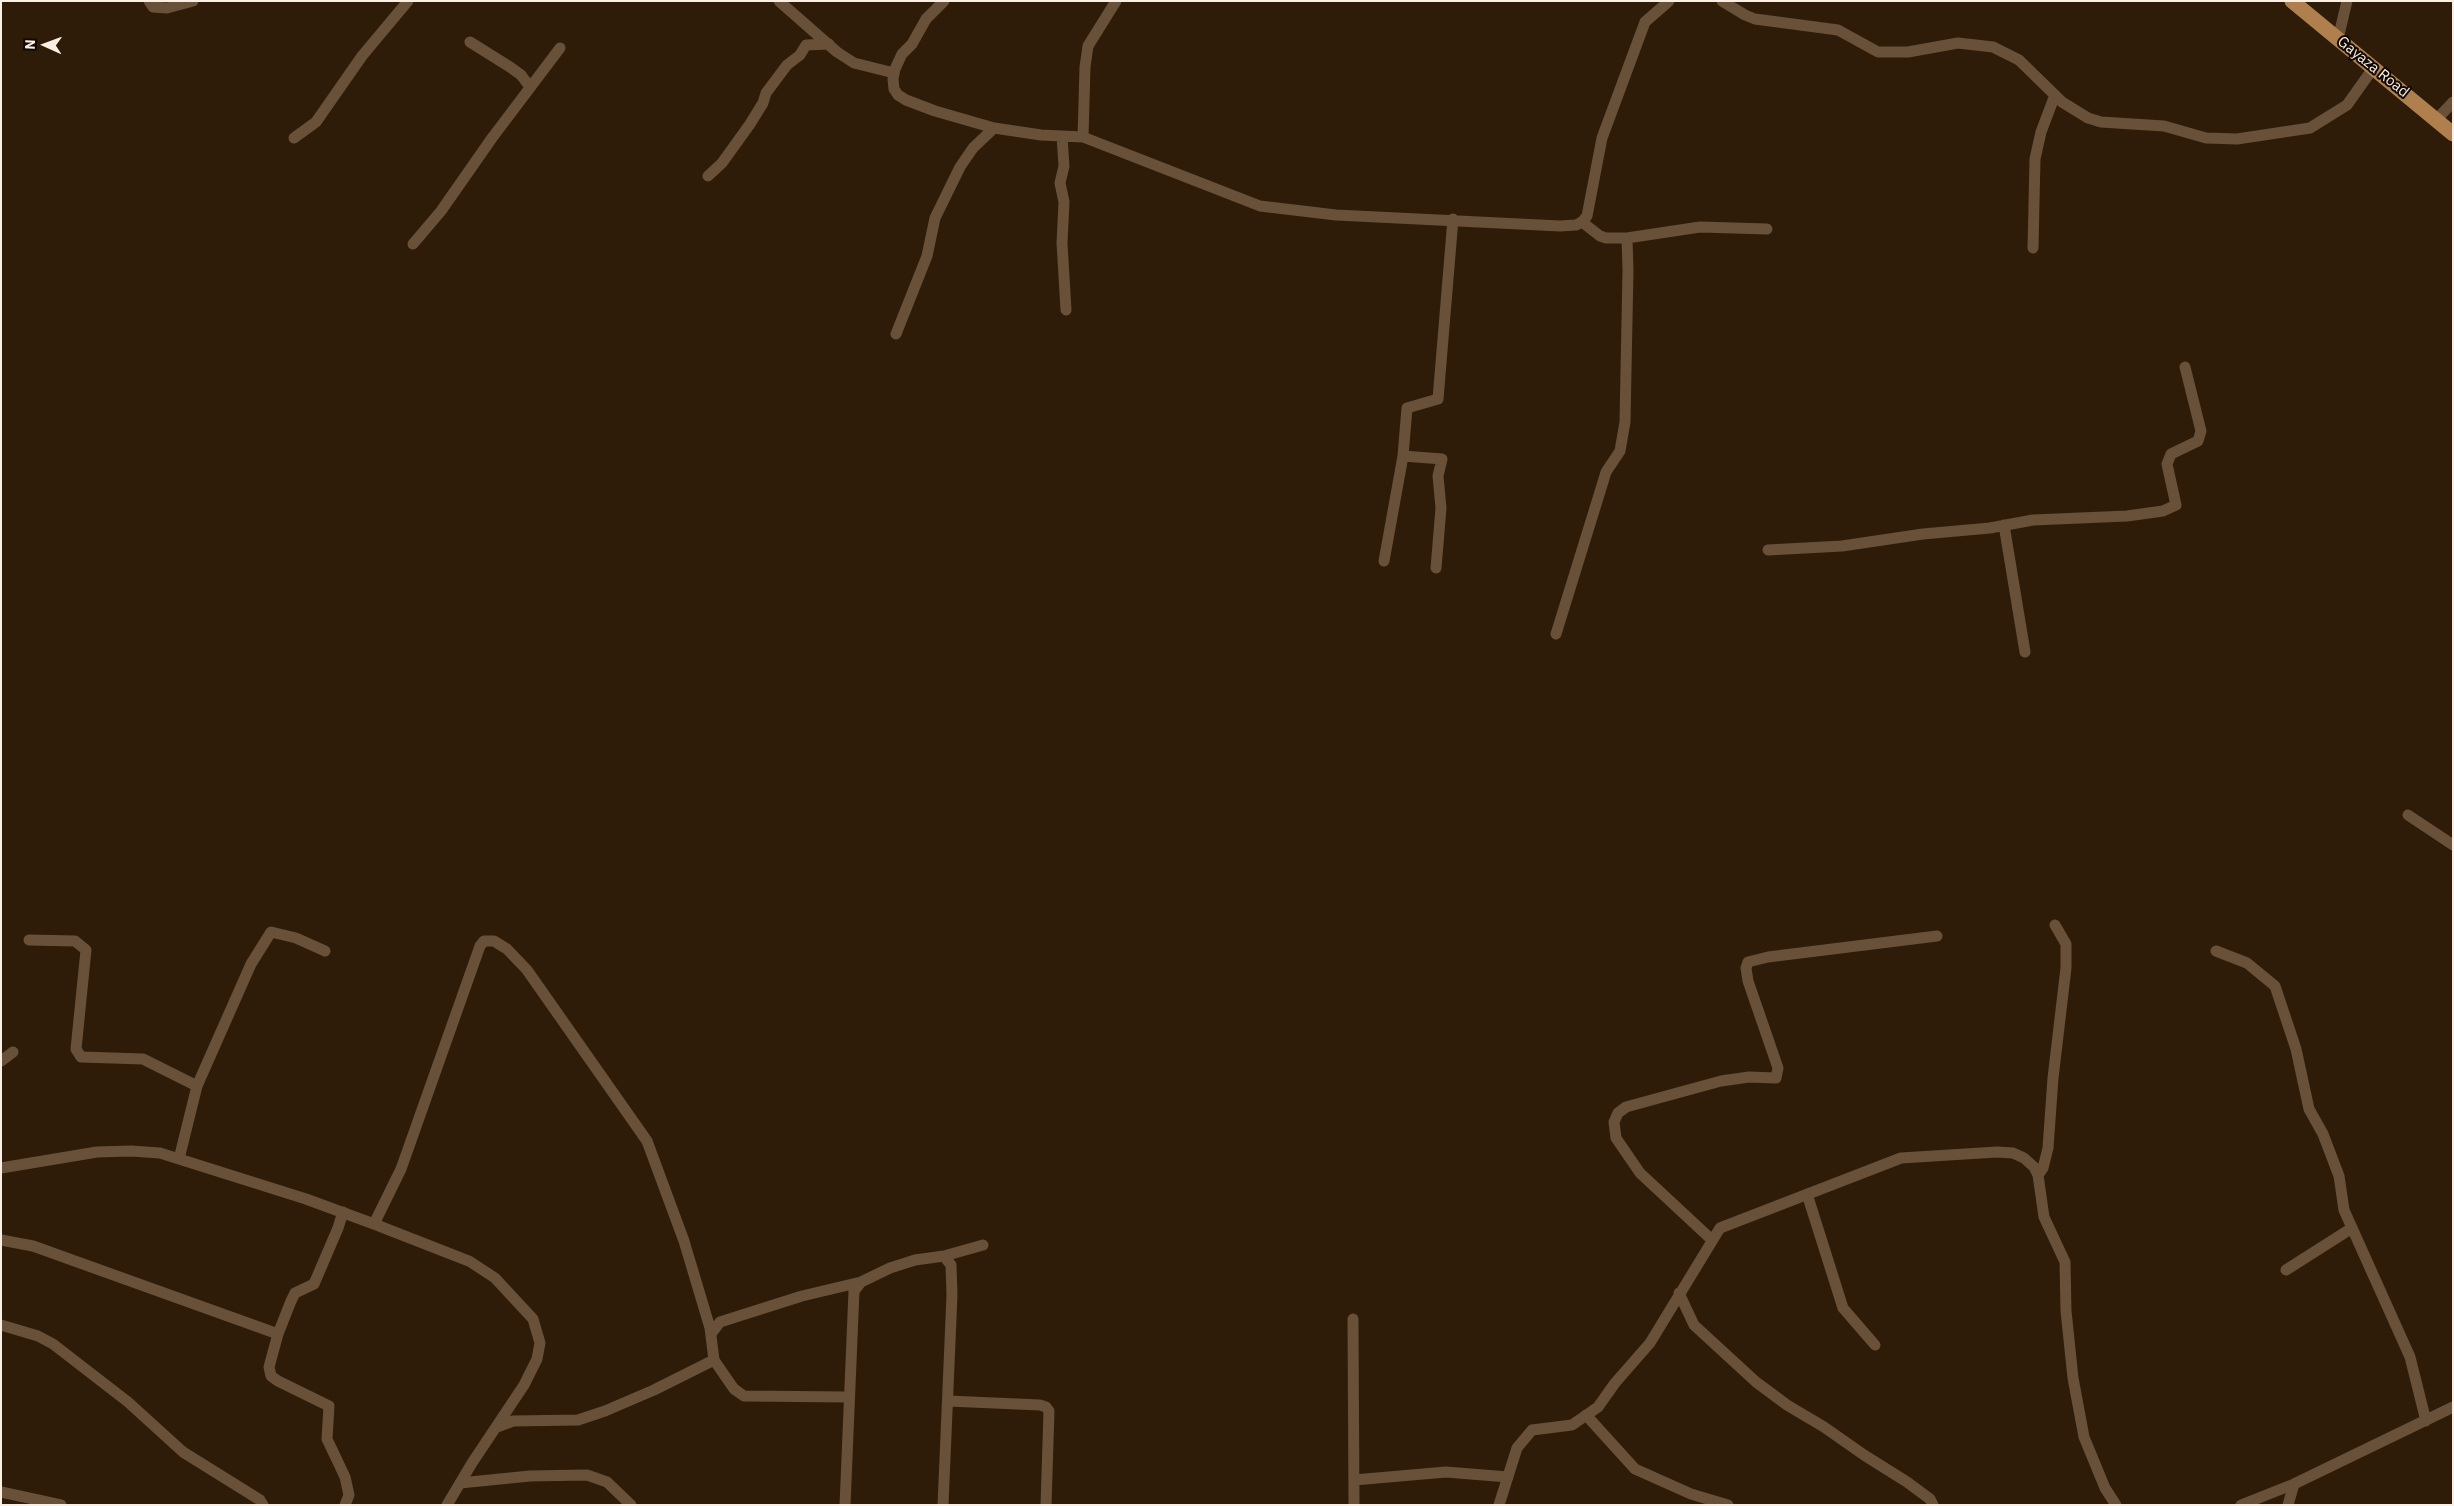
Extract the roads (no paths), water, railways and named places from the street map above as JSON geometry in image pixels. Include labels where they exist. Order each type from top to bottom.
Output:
[{"type":"main road","name":"Gayaza Road","points":[[2292,1],[2453,134]]},
{"type":"street","points":[[149,1],[153,7],[167,8],[193,1]]},
{"type":"street","points":[[294,138],[316,122],[362,56],[408,1]]},
{"type":"street","points":[[779,1],[854,63],[894,73]]},
{"type":"street","points":[[944,1],[926,19],[912,44],[902,54],[894,73],[894,89],[906,100],[967,122],[994,128],[1083,137],[1260,206],[1336,214],[1560,226],[1582,222],[1600,236],[1626,238],[1700,227],[1767,229]]},
{"type":"street","points":[[1083,137],[1085,67],[1088,46],[1093,34],[1116,1]]},
{"type":"street","points":[[1582,222],[1589,210],[1605,130],[1645,22],[1669,1]]},
{"type":"street","points":[[1722,1],[1745,16],[1756,19],[1838,30],[1878,52],[1908,52],[1958,43],[1993,47],[2019,60],[2055,95],[2088,118],[2101,122],[2164,126],[2206,138],[2237,139],[2310,128],[2347,105],[2374,67]]},
{"type":"street","points":[[2338,39],[2347,1]]},
{"type":"street","points":[[470,42],[521,75],[530,87]]},
{"type":"street","points":[[708,176],[722,163],[750,124],[763,103],[766,93],[787,65],[800,56],[806,45],[830,44]]},
{"type":"street","points":[[413,244],[441,211],[560,48]]},
{"type":"street","points":[[2034,248],[2035,159],[2047,112],[2055,95]]},
{"type":"street","points":[[2436,120],[2453,102]]},
{"type":"street","points":[[896,334],[926,256],[935,218],[960,167],[973,148],[994,128]]},
{"type":"street","points":[[1062,136],[1064,166],[1060,183],[1064,202],[1062,243],[1066,310]]},
{"type":"street","points":[[1384,561],[1403,456],[1407,408],[1438,399],[1452,219]]},
{"type":"street","points":[[1556,634],[1602,482],[1606,472],[1620,452],[1625,422],[1628,270],[1626,238]]},
{"type":"street","points":[[1768,550],[1842,546],[1923,534],[2004,526],[2033,520],[2127,516],[2163,511],[2176,504],[2167,464],[2171,454],[2198,441],[2201,431],[2184,367]]},
{"type":"street","points":[[1403,456],[1442,459],[1438,476],[1442,508],[1436,568]]},
{"type":"street","points":[[2004,526],[2024,652]]},
{"type":"street","points":[[2408,815],[2453,845]]},
{"type":"street","points":[[2038,1175],[2046,1160],[2048,1148],[2053,1078],[2066,968],[2066,944],[2056,925]]},
{"type":"street","points":[[179,1159],[197,1086],[251,964],[271,932],[296,938],[325,951]]},
{"type":"street","points":[[1712,1240],[1640,1173],[1616,1138],[1614,1122],[1618,1113],[1626,1107],[1721,1081],[1749,1077],[1776,1078],[1778,1068],[1748,981],[1746,968],[1748,962],[1768,957],[1937,936]]},
{"type":"street","points":[[29,940],[75,941],[86,950],[76,1049],[81,1057],[143,1059],[197,1086]]},
{"type":"street","points":[[374,1224],[401,1168],[480,946],[484,941],[494,940],[507,949],[528,970],[647,1141],[684,1241],[710,1334],[714,1360],[734,1389],[744,1396],[849,1397]]},
{"type":"street","points":[[2216,951],[2247,963],[2275,986],[2296,1049],[2309,1109],[2323,1134],[2339,1176],[2344,1210],[2410,1357],[2426,1421]]},
{"type":"street","points":[[1,1061],[13,1052]]},
{"type":"street","points":[[1,1168],[117,1150],[150,1152],[179,1159],[343,1212],[469,1261],[484,1269],[507,1288],[533,1319],[540,1343],[538,1360],[447,1505]]},
{"type":"street","points":[[1499,1505],[1517,1448],[1532,1430],[1572,1425],[1598,1408],[1615,1383],[1650,1343],[1720,1228],[1901,1158],[1997,1152],[2013,1153],[2024,1158],[2034,1167],[2038,1175],[2044,1217],[2065,1262],[2066,1311],[2073,1378],[2084,1437],[2105,1488],[2116,1505]]},
{"type":"street","points":[[1807,1194],[1843,1308],[1875,1345]]},
{"type":"street","points":[[343,1212],[314,1284],[295,1293],[278,1334],[270,1363],[271,1376],[283,1384],[329,1406],[328,1439],[345,1478],[349,1495],[345,1505]]},
{"type":"street","points":[[2286,1270],[2352,1228]]},
{"type":"street","points":[[1,1240],[33,1246],[278,1334]]},
{"type":"street","points":[[710,1334],[720,1322],[802,1296],[861,1282],[890,1268],[915,1260],[944,1256],[982,1244]]},
{"type":"street","points":[[943,1505],[952,1271],[949,1260],[944,1256]]},
{"type":"street","points":[[845,1505],[854,1291],[861,1282]]},
{"type":"street","points":[[1679,1293],[1694,1325],[1756,1382],[1787,1405],[1824,1426],[1864,1455],[1907,1482],[1930,1498],[1933,1505]]},
{"type":"street","points":[[1353,1319],[1354,1505]]},
{"type":"street","points":[[1,1325],[38,1336],[54,1344],[128,1402],[183,1452],[260,1500],[263,1505]]},
{"type":"street","points":[[497,1427],[513,1421],[578,1420],[605,1411],[654,1390],[714,1360]]},
{"type":"street","points":[[948,1401],[1040,1405],[1046,1407],[1049,1411],[1046,1505]]},
{"type":"street","points":[[2242,1505],[2294,1484],[2343,1458],[2453,1407]]},
{"type":"street","points":[[1586,1415],[1635,1469],[1691,1494],[1728,1505]]},
{"type":"street","points":[[1354,1480],[1446,1472],[1508,1477]]},
{"type":"street","points":[[460,1483],[530,1476],[587,1475],[607,1482],[631,1505]]},
{"type":"street","points":[[2288,1505],[2294,1484]]},
{"type":"street","points":[[1,1492],[61,1505]]}]
